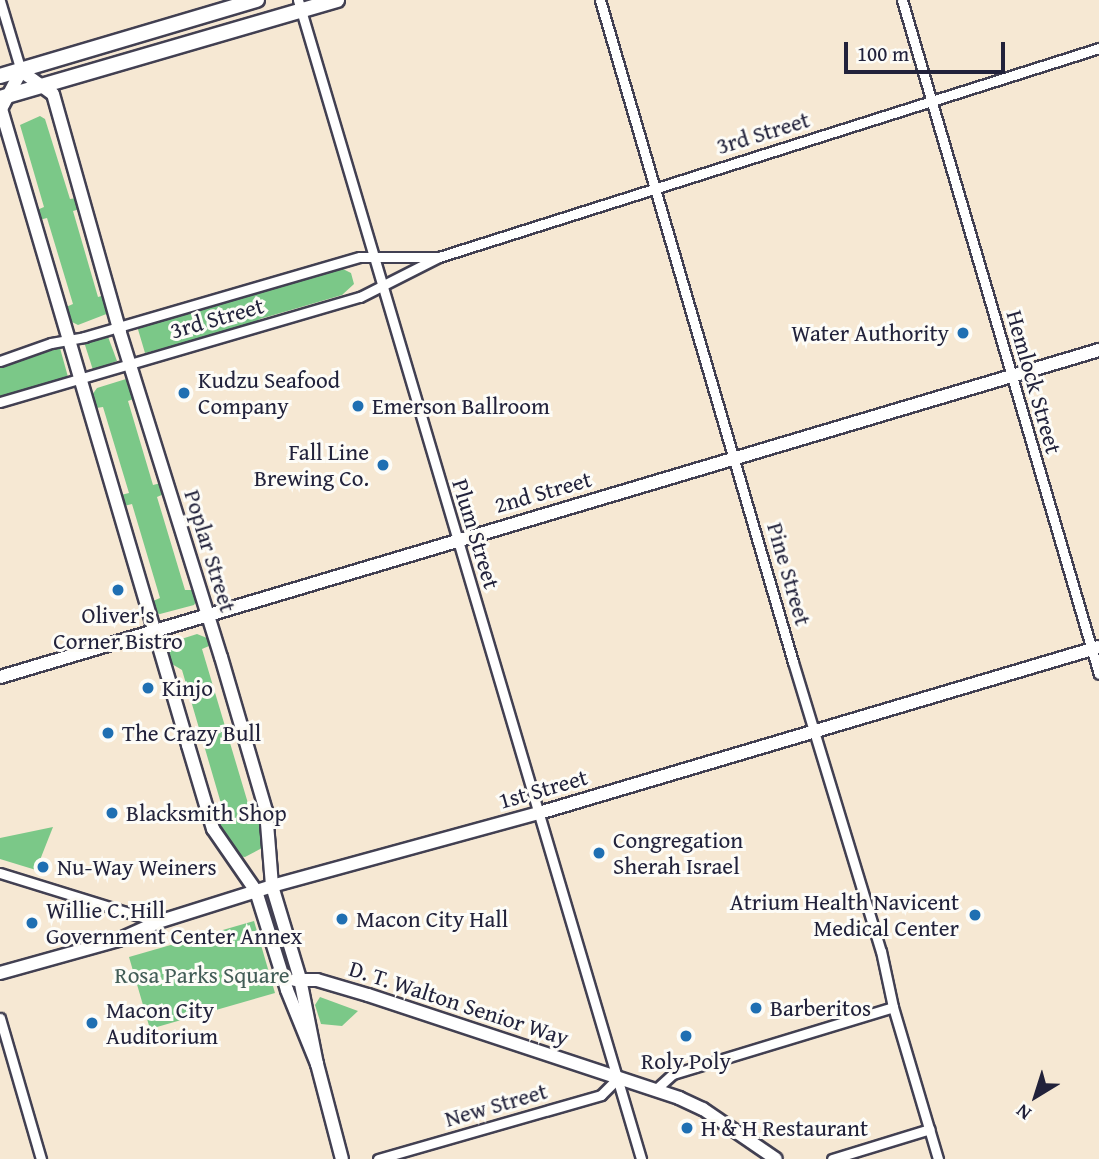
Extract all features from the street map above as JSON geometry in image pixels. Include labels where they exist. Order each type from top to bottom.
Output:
[{"type":"main road","points":[[0,76],[257,0]]},
{"type":"main road","points":[[2,96],[42,86],[300,5],[337,0]]},
{"type":"street","name":"Pine Street","points":[[600,0],[881,951],[893,1007],[938,1159]]},
{"type":"street","name":"Hemlock Street","points":[[902,0],[1095,648],[1099,674]]},
{"type":"street","points":[[0,1],[21,71],[2,96]]},
{"type":"street","name":"Plum Street","points":[[300,5],[641,1159]]},
{"type":"street","name":"3rd Street","points":[[0,402],[360,297],[439,257],[642,193],[654,186],[1099,48]]},
{"type":"street","name":"Poplar Street","points":[[21,71],[42,86],[54,99],[119,326],[266,811],[272,886],[300,979],[317,1064],[342,1159]]},
{"type":"street","name":"Poplar Street","points":[[2,96],[1,109],[83,379],[213,829],[256,891],[284,981],[317,1064]]},
{"type":"street","name":"3rd Street","points":[[0,361],[51,343],[71,340],[360,257],[439,257]]},
{"type":"street","name":"2nd Street","points":[[0,677],[1099,350]]},
{"type":"street","name":"1st Street","points":[[0,973],[118,940],[158,922],[272,886],[539,813],[1095,648]]},
{"type":"street","points":[[0,873],[158,922]]},
{"type":"street","name":"D. T. Walton Senior Way","points":[[284,981],[317,980],[655,1090],[703,1109],[776,1159]]},
{"type":"street","points":[[655,1090],[673,1074],[893,1007]]},
{"type":"street","points":[[0,1018],[41,1159]]},
{"type":"street","name":"New Street","points":[[378,1159],[601,1095],[618,1078]]},
{"type":"street","points":[[832,1159],[930,1129]]},
{"type":"green space","points":[[40,116],[45,119],[70,199],[77,198],[80,209],[73,211],[98,297],[105,295],[109,313],[78,325],[70,321],[66,307],[73,304],[47,218],[39,220],[37,210],[44,207],[20,125]]},
{"type":"green space","points":[[339,267],[351,273],[354,284],[342,295],[260,319],[245,327],[145,353],[137,326]]},
{"type":"green space","points":[[107,334],[117,361],[93,370],[84,342]]},
{"type":"green space","points":[[60,348],[68,377],[0,397],[0,366]]},
{"type":"green space","points":[[126,379],[130,381],[136,398],[128,401],[153,485],[161,483],[164,494],[157,497],[185,590],[193,590],[197,600],[194,605],[160,614],[156,613],[153,601],[160,598],[132,504],[124,506],[121,495],[129,493],[103,407],[96,408],[92,395],[97,388]]},
{"type":"green space","points":[[197,634],[207,638],[209,646],[202,649],[250,810],[260,818],[262,848],[245,857],[238,856],[220,826],[220,822],[227,824],[182,670],[172,664],[167,651],[172,642]]},
{"type":"green space","points":[[53,827],[36,870],[0,859],[0,838]]},
{"type":"green space","name":"Rosa Parks Square","points":[[254,921],[275,993],[150,1029],[129,957]]},
{"type":"green space","points":[[320,997],[358,1011],[342,1026],[321,1024],[315,1005]]},
{"type":"place","name":"Water Authority","points":[[963,333]]},
{"type":"place","name":"Kudzu Seafood Company","points":[[184,393]]},
{"type":"place","name":"Emerson Ballroom","points":[[358,406]]},
{"type":"place","name":"Fall Line Brewing Co.","points":[[383,465]]},
{"type":"place","name":"Oliver's Corner Bistro","points":[[118,590]]},
{"type":"place","name":"Kinjo","points":[[148,688]]},
{"type":"place","name":"The Crazy Bull","points":[[108,733]]},
{"type":"place","name":"Blacksmith Shop","points":[[112,813]]},
{"type":"place","name":"Congregation Sherah Israel","points":[[599,853]]},
{"type":"place","name":"Nu-Way Weiners","points":[[43,867]]},
{"type":"place","name":"Atrium Health Navicent Medical Center","points":[[975,915]]},
{"type":"place","name":"Macon City Hall","points":[[342,919]]},
{"type":"place","name":"Willie C. Hill Government Center Annex","points":[[32,923]]},
{"type":"place","name":"Barberitos","points":[[756,1008]]},
{"type":"place","name":"Macon City Auditorium","points":[[92,1023]]},
{"type":"place","name":"Roly Poly","points":[[686,1036]]},
{"type":"place","name":"H & H Restaurant","points":[[687,1128]]}]
